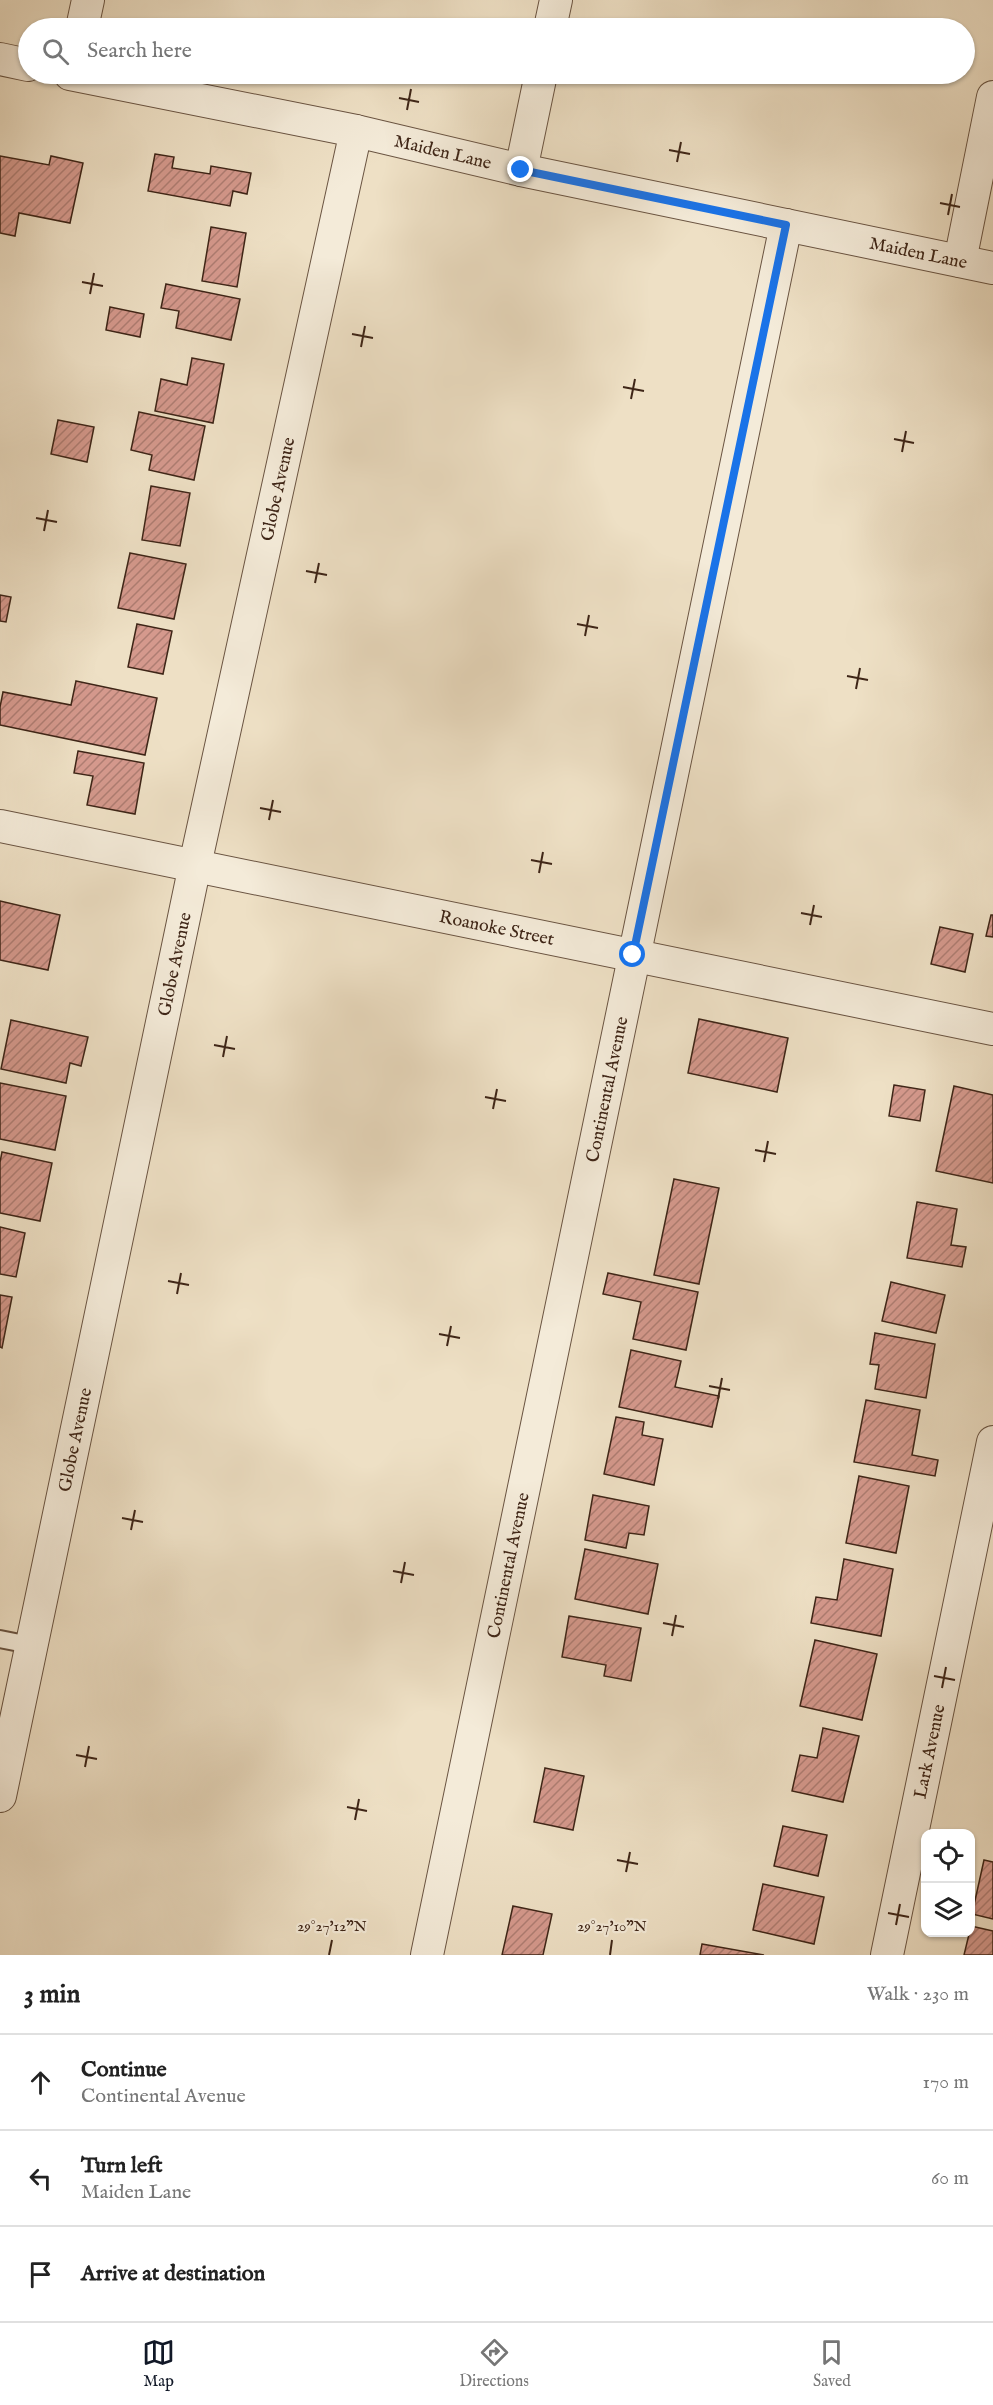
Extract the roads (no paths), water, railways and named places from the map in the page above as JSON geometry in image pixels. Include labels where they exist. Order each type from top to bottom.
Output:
[{"type":"street","points":[[84,18],[88,0]]},
{"type":"street","points":[[552,18],[556,0]]},
{"type":"street","points":[[0,59],[18,63]]},
{"type":"street","name":"Maiden Lane","points":[[122,84],[356,131],[521,170],[993,268]]},
{"type":"street","points":[[521,170],[539,84]]},
{"type":"street","points":[[960,261],[993,97]]},
{"type":"street","name":"Globe Avenue","points":[[0,1796],[195,866],[356,131]]},
{"type":"street","name":"Continental Avenue","points":[[427,1955],[786,225]]},
{"type":"street","name":"Roanoke Street","points":[[0,826],[993,1029]]},
{"type":"street","name":"Lark Avenue","points":[[887,1955],[993,1442]]},
{"type":"lane","points":[[0,1639],[30,1646]]}]
